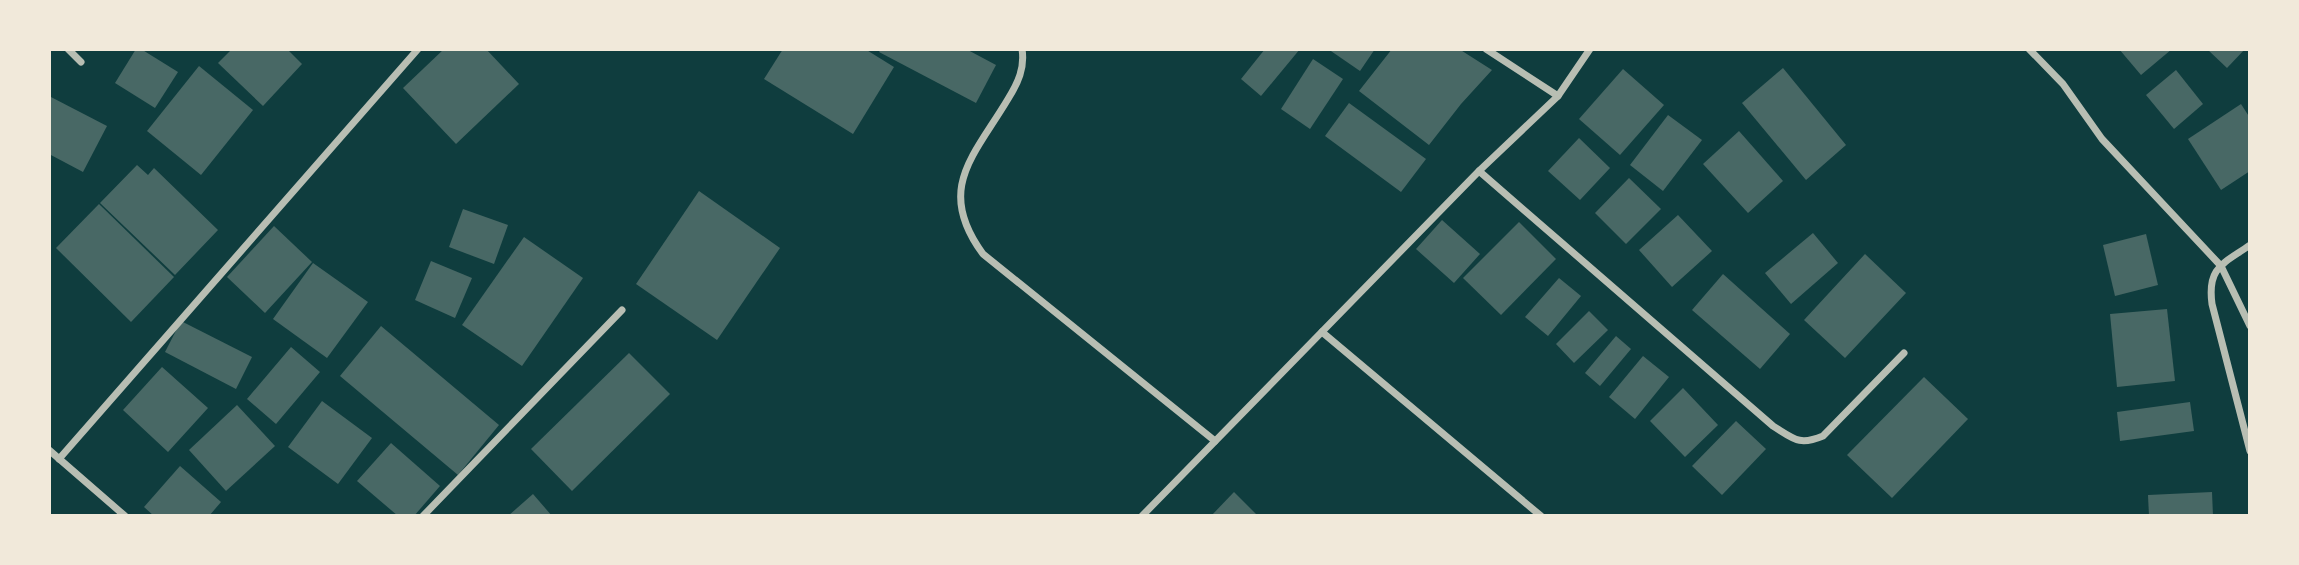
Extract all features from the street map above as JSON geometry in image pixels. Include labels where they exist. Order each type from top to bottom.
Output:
[{"type":"street","points":[[68,49],[80,62]]},
{"type":"street","points":[[59,459],[418,49]]},
{"type":"street","points":[[1022,49],[1024,63],[1015,88],[973,153],[963,178],[961,205],[968,234],[983,254],[1215,441]]},
{"type":"street","points":[[1486,49],[1558,96]]},
{"type":"street","points":[[1142,516],[1479,172],[1558,96],[1590,49]]},
{"type":"street","points":[[2029,49],[2063,84],[2102,139],[2221,266],[2250,326]]},
{"type":"street","points":[[1479,172],[1773,426],[1793,438],[1807,442],[1823,436],[1904,353]]},
{"type":"street","points":[[2250,245],[2221,266],[2212,276],[2210,287],[2250,452]]},
{"type":"street","points":[[423,516],[622,310]]},
{"type":"street","points":[[1322,331],[1541,516]]},
{"type":"street","points":[[49,450],[125,516]]},
{"type":"building","points":[[136,49],[141,49],[178,72],[155,108],[115,83]]},
{"type":"building","points":[[232,49],[287,49],[302,64],[263,106],[218,63]]},
{"type":"building","points":[[444,49],[486,49],[519,84],[456,144],[403,88]]},
{"type":"building","points":[[783,49],[865,49],[894,67],[853,134],[764,79]]},
{"type":"building","points":[[881,49],[966,49],[996,65],[976,103],[879,52]]},
{"type":"building","points":[[1265,49],[1300,49],[1261,96],[1241,79]]},
{"type":"building","points":[[1328,49],[1375,49],[1360,71]]},
{"type":"building","points":[[1392,49],[1459,49],[1492,70],[1429,145],[1359,91]]},
{"type":"building","points":[[2119,49],[2172,49],[2141,75]]},
{"type":"building","points":[[2207,49],[2245,49],[2227,68]]},
{"type":"building","points":[[1313,59],[1343,79],[1310,129],[1281,109]]},
{"type":"building","points":[[199,66],[253,110],[201,175],[147,131]]},
{"type":"building","points":[[1783,68],[1846,145],[1806,180],[1742,103]]},
{"type":"building","points":[[1623,69],[1664,105],[1620,155],[1579,119]]},
{"type":"building","points":[[2176,70],[2203,104],[2174,129],[2146,95]]},
{"type":"building","points":[[49,96],[107,126],[83,172],[49,154]]},
{"type":"building","points":[[1349,103],[1426,159],[1401,192],[1325,136]]},
{"type":"building","points":[[2241,104],[2250,118],[2250,171],[2221,190],[2188,139]]},
{"type":"building","points":[[1668,115],[1702,140],[1663,191],[1630,165]]},
{"type":"building","points":[[1739,131],[1783,181],[1748,213],[1703,164]]},
{"type":"building","points":[[1579,138],[1610,168],[1580,200],[1548,171]]},
{"type":"building","points":[[137,165],[148,175],[154,168],[218,230],[175,275],[100,203]]},
{"type":"building","points":[[1629,178],[1661,209],[1626,244],[1595,213]]},
{"type":"building","points":[[699,191],[780,248],[717,340],[636,284]]},
{"type":"building","points":[[99,204],[174,277],[131,322],[56,248]]},
{"type":"building","points":[[463,209],[508,225],[494,264],[449,247]]},
{"type":"building","points":[[1678,215],[1712,251],[1672,287],[1639,250]]},
{"type":"building","points":[[1442,220],[1480,254],[1454,283],[1416,249]]},
{"type":"building","points":[[1519,222],[1556,259],[1501,315],[1463,278]]},
{"type":"building","points":[[274,226],[312,262],[265,313],[227,277]]},
{"type":"building","points":[[1813,233],[1838,263],[1791,304],[1765,273]]},
{"type":"building","points":[[2146,234],[2158,285],[2115,296],[2103,245]]},
{"type":"building","points":[[524,237],[583,278],[522,366],[462,325]]},
{"type":"building","points":[[1865,254],[1906,293],[1845,358],[1804,320]]},
{"type":"building","points":[[431,261],[472,278],[455,318],[415,300]]},
{"type":"building","points":[[313,263],[368,302],[327,358],[273,319]]},
{"type":"building","points":[[1723,274],[1790,334],[1760,369],[1692,310]]},
{"type":"building","points":[[1559,278],[1581,296],[1548,336],[1525,317]]},
{"type":"building","points":[[2167,309],[2175,381],[2117,387],[2110,314]]},
{"type":"building","points":[[1589,311],[1608,330],[1574,363],[1556,344]]},
{"type":"building","points":[[181,321],[252,357],[236,389],[165,352]]},
{"type":"building","points":[[381,326],[499,425],[458,475],[340,376]]},
{"type":"building","points":[[1616,336],[1631,349],[1600,386],[1585,373]]},
{"type":"building","points":[[291,347],[320,372],[276,424],[247,399]]},
{"type":"building","points":[[629,353],[670,394],[572,491],[531,449]]},
{"type":"building","points":[[1643,356],[1669,377],[1635,419],[1609,397]]},
{"type":"building","points":[[162,367],[208,408],[168,452],[123,410]]},
{"type":"building","points":[[1924,377],[1968,419],[1892,498],[1847,455]]},
{"type":"building","points":[[1683,388],[1718,425],[1685,457],[1650,421]]},
{"type":"building","points":[[322,401],[372,438],[338,484],[288,447]]},
{"type":"building","points":[[2190,402],[2194,431],[2120,441],[2117,412]]},
{"type":"building","points":[[237,405],[275,446],[226,491],[189,450]]},
{"type":"building","points":[[1736,421],[1766,449],[1722,495],[1692,466]]},
{"type":"building","points":[[391,443],[440,486],[414,516],[398,516],[357,481]]},
{"type":"building","points":[[180,466],[221,502],[209,516],[154,516],[144,507]]},
{"type":"building","points":[[1234,492],[1258,516],[1211,516]]},
{"type":"building","points":[[2212,492],[2213,516],[2149,516],[2148,495]]},
{"type":"building","points":[[533,494],[552,516],[508,516]]}]
